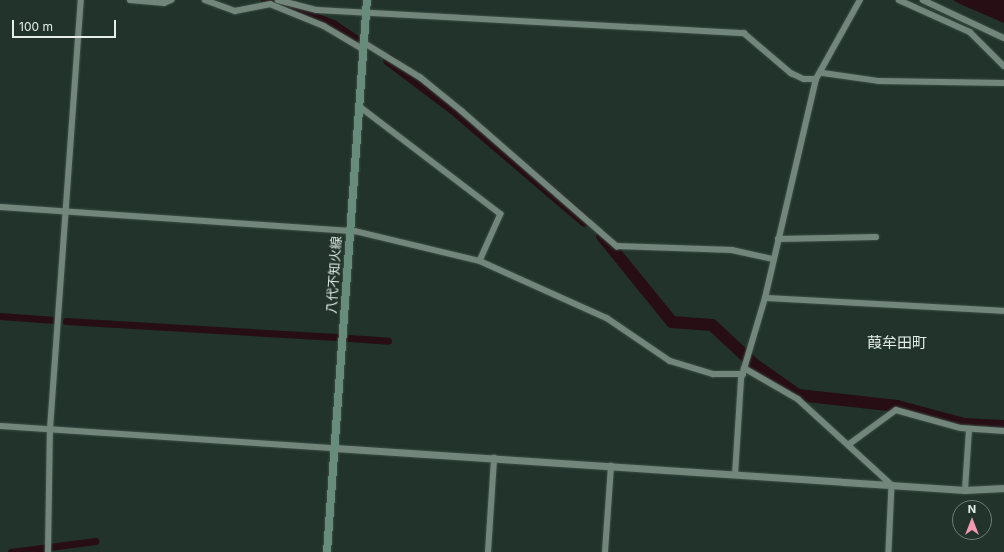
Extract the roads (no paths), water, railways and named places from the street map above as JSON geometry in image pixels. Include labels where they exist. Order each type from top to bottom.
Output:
[{"type":"main road","name":"八代不知火線","points":[[327,552],[349,230],[367,0]]},
{"type":"street","points":[[48,552],[50,429],[81,0]]},
{"type":"street","points":[[130,0],[164,3],[171,0]]},
{"type":"street","points":[[205,0],[235,11],[270,4],[324,26],[363,46],[444,96],[617,246],[732,250],[773,259]]},
{"type":"street","points":[[278,0],[301,8],[744,33],[791,73],[804,79],[816,79],[823,74],[860,0]]},
{"type":"street","points":[[899,0],[970,32],[1004,66]]},
{"type":"street","points":[[922,0],[1004,38]]},
{"type":"street","points":[[823,74],[879,81],[1004,84]]},
{"type":"street","points":[[735,475],[744,368],[765,298],[816,79]]},
{"type":"street","points":[[359,106],[501,214],[480,261]]},
{"type":"street","points":[[0,207],[349,230],[480,261],[607,318],[670,361],[713,374],[744,368],[798,399],[892,485]]},
{"type":"street","points":[[778,239],[876,237]]},
{"type":"street","points":[[765,298],[1004,311]]},
{"type":"street","points":[[848,445],[896,410],[969,429],[1004,431]]},
{"type":"street","points":[[0,426],[965,490],[1004,488]]},
{"type":"street","points":[[965,490],[969,429]]},
{"type":"street","points":[[488,552],[494,458]]},
{"type":"street","points":[[605,552],[611,466]]},
{"type":"street","points":[[889,552],[892,485]]},
{"type":"waterway","points":[[267,0],[333,26],[357,42]]},
{"type":"waterway","points":[[389,60],[454,109],[585,221]]},
{"type":"waterway","points":[[602,236],[672,322],[712,325],[755,365],[798,395],[897,406],[964,424],[1004,426]]},
{"type":"waterway","points":[[0,316],[55,320]]},
{"type":"waterway","points":[[66,321],[337,337]]},
{"type":"waterway","points":[[349,338],[388,341]]},
{"type":"waterway","points":[[11,552],[95,541]]},
{"type":"district","name":"葭牟田町","points":[[897,343]]}]
